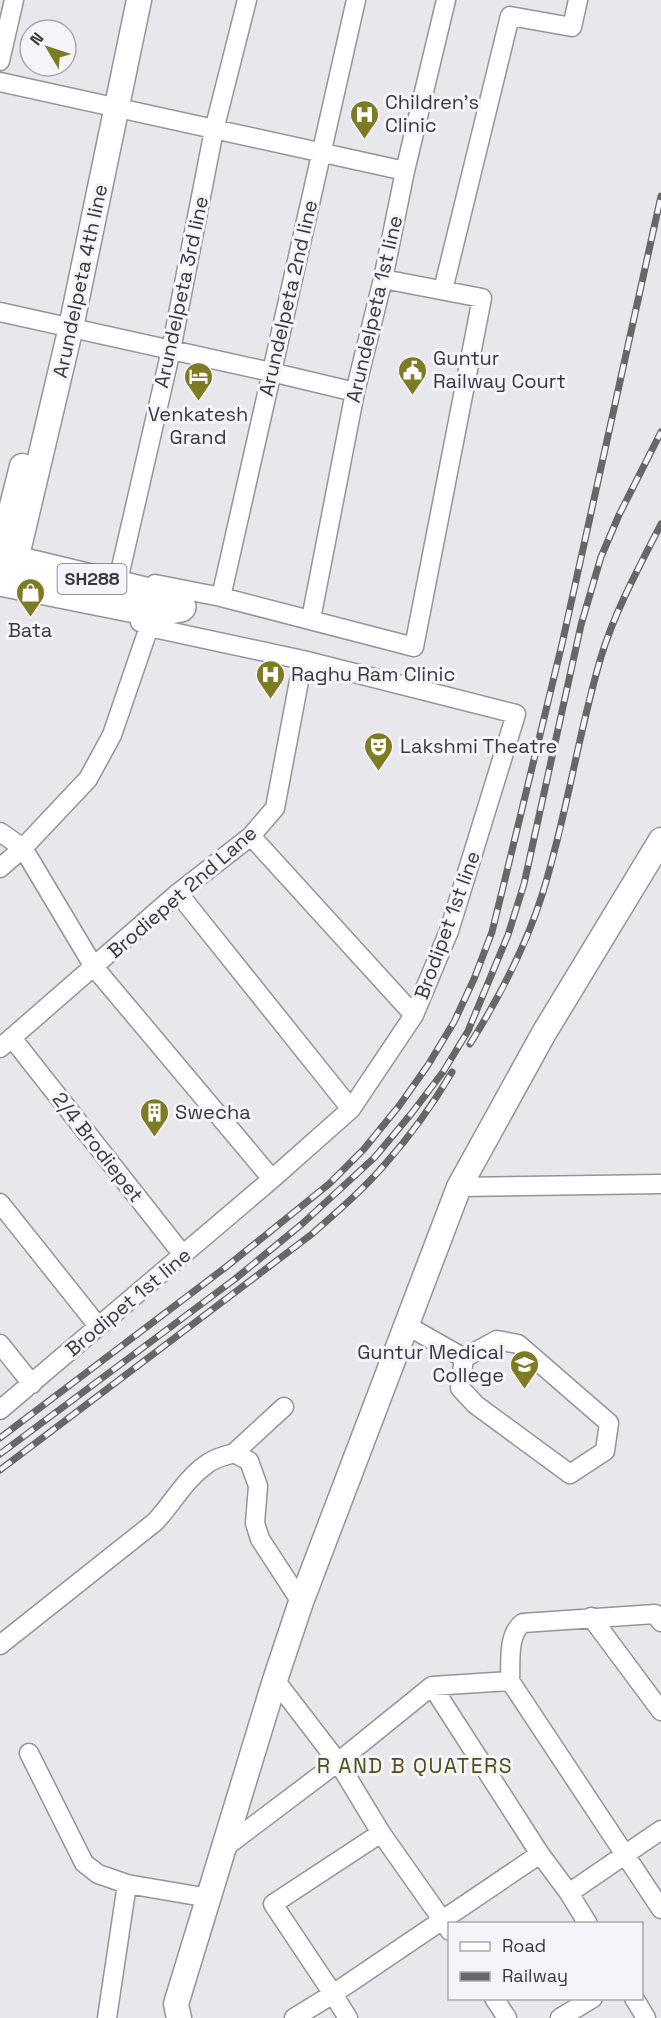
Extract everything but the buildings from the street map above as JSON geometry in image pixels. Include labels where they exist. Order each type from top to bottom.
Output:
[{"type":"main road","name":"SH288","points":[[3,571],[115,588],[155,613],[182,608]]},
{"type":"street","points":[[0,62],[14,0]]},
{"type":"street","name":"Arundelpeta 4th line","points":[[3,571],[64,326],[109,106],[124,0]]},
{"type":"street","name":"Arundelpeta 4th line","points":[[109,106],[139,0]]},
{"type":"street","name":"Arundelpeta 3rd line","points":[[115,588],[171,350],[214,130],[247,0]]},
{"type":"street","name":"Arundelpeta 2nd line","points":[[221,597],[356,0]]},
{"type":"street","name":"Arundelpeta 1st line","points":[[311,619],[355,392],[446,0]]},
{"type":"street","points":[[443,290],[510,16],[572,27],[578,0]]},
{"type":"street","points":[[0,82],[405,171]]},
{"type":"street","points":[[115,588],[221,597],[414,647],[482,298],[383,279]]},
{"type":"street","points":[[0,312],[355,392]]},
{"type":"street","name":"Brodipet 1st line","points":[[0,1410],[351,1109],[414,1015],[449,931],[516,714],[303,660],[149,627],[115,588]]},
{"type":"street","points":[[0,868],[23,848],[88,779],[112,735],[149,627]]},
{"type":"street","name":"Brodiepet 2nd Lane","points":[[6,1043],[178,893],[251,836],[275,808],[303,660]]},
{"type":"street","points":[[0,832],[23,848],[94,967],[272,1179]]},
{"type":"street","points":[[251,836],[414,1015]]},
{"type":"street","points":[[179,2018],[177,2004],[275,1680],[301,1602],[459,1187],[544,1033],[661,840]]},
{"type":"street","points":[[178,893],[351,1109]]},
{"type":"street","name":"2/4 Brodiepet","points":[[6,1043],[183,1255]]},
{"type":"street","points":[[459,1187],[661,1184]]},
{"type":"street","points":[[0,1203],[98,1326]]},
{"type":"street","points":[[406,1325],[464,1358]]},
{"type":"street","points":[[497,1340],[518,1344],[609,1423],[605,1451],[570,1474],[476,1405],[460,1388],[464,1358],[497,1340]]},
{"type":"street","points":[[0,1344],[32,1384]]},
{"type":"street","points":[[0,1645],[155,1522],[183,1486],[208,1462],[234,1453],[284,1407]]},
{"type":"street","points":[[234,1453],[249,1461],[258,1486],[255,1523],[260,1539],[301,1602]]},
{"type":"street","points":[[661,1622],[655,1614],[523,1623],[517,1627],[513,1635],[510,1681],[661,1909]]},
{"type":"street","points":[[591,1617],[661,1711]]},
{"type":"street","points":[[275,1680],[338,1762],[381,1833],[446,1925],[294,2018]]},
{"type":"street","points":[[224,1848],[338,1762],[432,1686],[510,1681]]},
{"type":"street","points":[[432,1686],[540,1854],[587,1922]]},
{"type":"street","points":[[29,1753],[84,1863],[98,1874],[127,1884],[209,1898]]},
{"type":"street","points":[[569,1893],[661,1830]]},
{"type":"street","points":[[348,2018],[273,1904],[381,1833]]},
{"type":"street","points":[[450,1922],[540,1854]]},
{"type":"street","points":[[107,2018],[127,1884]]},
{"type":"street","points":[[495,2000],[507,2018]]},
{"type":"street","points":[[560,2018],[590,2000]]},
{"type":"street","points":[[635,2000],[646,2018]]},
{"type":"railway","points":[[0,1438],[226,1267],[329,1184],[364,1149],[399,1106],[428,1065],[454,1022],[492,932],[562,644],[661,196]]},
{"type":"railway","points":[[0,1454],[235,1279],[302,1224],[375,1157],[443,1072],[468,1031],[508,935],[524,884],[581,625],[601,557],[619,515],[661,432]]},
{"type":"railway","points":[[470,1044],[492,1008],[529,932],[559,834],[601,657],[620,606],[661,524]]},
{"type":"railway","points":[[0,1470],[312,1234],[378,1173],[421,1119],[452,1072]]},
{"type":"place","name":"Children's Clinic","points":[[364,140]]},
{"type":"place","name":"Guntur Railway Court","points":[[412,396]]},
{"type":"place","name":"Venkatesh Grand","points":[[198,402]]},
{"type":"place","name":"Bata","points":[[30,618]]},
{"type":"place","name":"Raghu Ram Clinic","points":[[270,700]]},
{"type":"place","name":"Lakshmi Theatre","points":[[379,772]]},
{"type":"place","name":"Swecha","points":[[154,1138]]},
{"type":"place","name":"Guntur Medical College","points":[[525,1390]]},
{"type":"district","name":"R AND B QUATERS","points":[[415,1766]]}]
